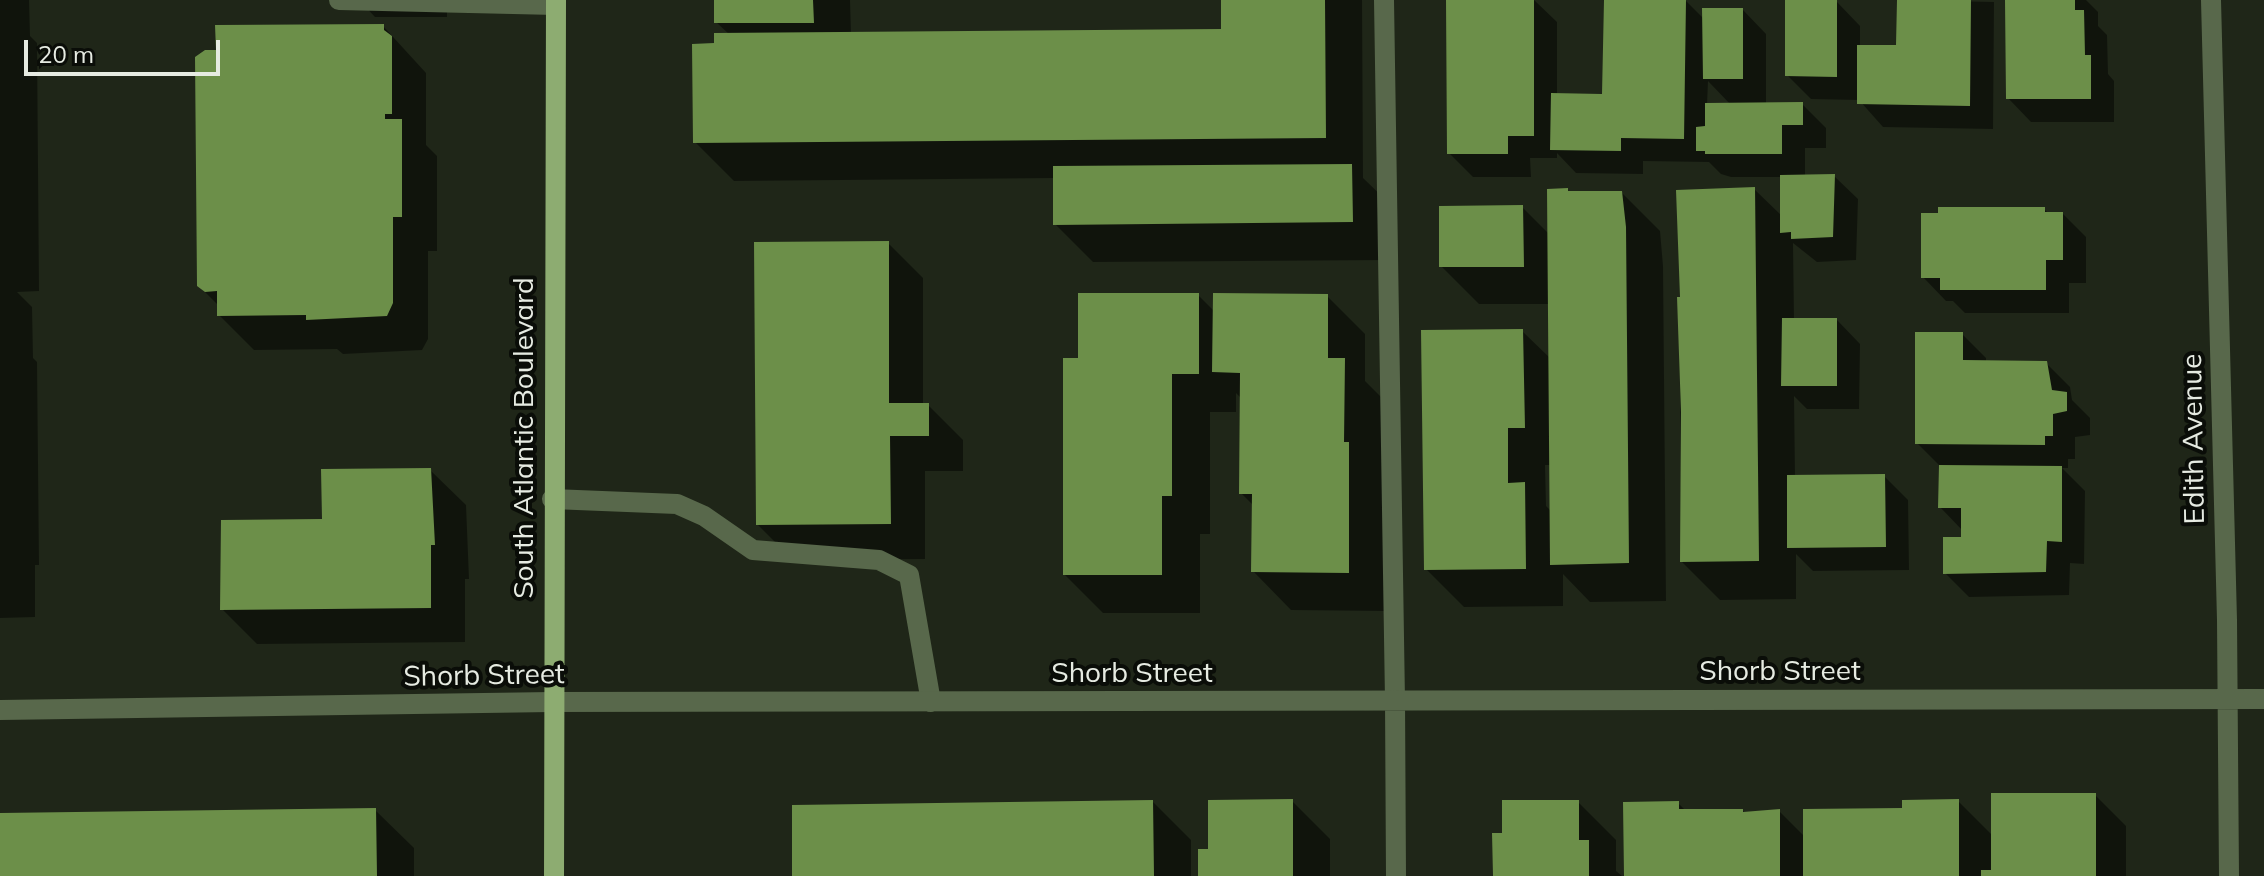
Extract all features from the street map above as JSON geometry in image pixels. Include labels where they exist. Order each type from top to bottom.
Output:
[{"type":"main road","name":"South Atlantic Boulevard","points":[[554,876],[552,499],[556,3]]},
{"type":"street","points":[[339,0],[556,3]]},
{"type":"street","points":[[1384,0],[1396,876]]},
{"type":"street","name":"Edith Avenue","points":[[2211,0],[2228,699],[2229,876]]},
{"type":"street","points":[[552,499],[677,504],[704,516],[753,550],[879,560],[909,575],[931,702]]},
{"type":"street","name":"Shorb Street","points":[[0,710],[552,702],[2264,699]]},
{"type":"building","points":[[714,0],[813,0],[814,23],[714,23]]},
{"type":"building","points":[[1221,0],[1325,0],[1326,138],[693,143],[692,44],[714,43],[714,33],[1221,29]]},
{"type":"building","points":[[1446,0],[1534,0],[1534,136],[1508,136],[1508,154],[1447,154]]},
{"type":"building","points":[[1604,0],[1686,0],[1684,139],[1621,138],[1621,151],[1550,150],[1551,93],[1602,94]]},
{"type":"building","points":[[1785,0],[1837,0],[1837,77],[1785,76]]},
{"type":"building","points":[[1897,0],[1971,0],[1970,106],[1857,104],[1857,45],[1896,45]]},
{"type":"building","points":[[2005,0],[2075,0],[2075,10],[2084,10],[2085,55],[2091,55],[2091,99],[2006,99]]},
{"type":"building","points":[[1702,8],[1743,8],[1743,79],[1703,79]]},
{"type":"building","points":[[384,24],[384,30],[392,36],[392,114],[385,114],[385,119],[402,119],[402,217],[393,217],[393,303],[387,316],[306,320],[306,315],[217,316],[217,291],[205,292],[197,286],[195,57],[205,50],[216,50],[215,25]]},
{"type":"building","points":[[1803,102],[1803,125],[1782,125],[1782,154],[1705,154],[1705,151],[1696,151],[1696,127],[1705,126],[1705,103]]},
{"type":"building","points":[[1352,164],[1353,222],[1053,225],[1053,166]]},
{"type":"building","points":[[1835,174],[1833,237],[1791,239],[1791,232],[1780,233],[1780,175]]},
{"type":"building","points":[[1755,187],[1759,561],[1680,562],[1681,412],[1677,297],[1680,297],[1676,190]]},
{"type":"building","points":[[1568,188],[1568,191],[1622,191],[1626,227],[1629,563],[1550,565],[1547,189]]},
{"type":"building","points":[[1523,205],[1524,267],[1439,267],[1439,206]]},
{"type":"building","points":[[1938,207],[2045,207],[2045,212],[2063,212],[2063,260],[2046,260],[2046,290],[1940,290],[1940,278],[1921,278],[1921,213],[1938,213]]},
{"type":"building","points":[[889,241],[889,403],[929,403],[929,436],[890,436],[891,524],[756,525],[754,242]]},
{"type":"building","points":[[1078,293],[1199,293],[1199,374],[1172,374],[1172,496],[1162,496],[1162,575],[1063,575],[1063,358],[1078,358]]},
{"type":"building","points":[[1213,293],[1328,294],[1328,358],[1345,358],[1344,442],[1349,442],[1349,573],[1251,572],[1252,494],[1239,494],[1240,373],[1212,372]]},
{"type":"building","points":[[1782,318],[1837,318],[1837,386],[1781,386]]},
{"type":"building","points":[[1523,329],[1525,428],[1508,428],[1508,483],[1525,482],[1526,569],[1424,570],[1421,330]]},
{"type":"building","points":[[1915,332],[1963,332],[1963,360],[2047,361],[2052,390],[2067,392],[2067,411],[2053,414],[2053,436],[2045,436],[2045,445],[1915,444]]},
{"type":"building","points":[[1939,465],[2062,466],[2062,542],[2047,541],[2046,572],[1943,574],[1943,537],[1961,537],[1961,508],[1938,508]]},
{"type":"building","points":[[431,468],[435,545],[431,545],[431,608],[220,610],[221,520],[322,519],[321,469]]},
{"type":"building","points":[[1885,474],[1886,547],[1787,548],[1787,475]]},
{"type":"building","points":[[1991,793],[2096,793],[2096,876],[1981,876],[1981,870],[1991,870]]},
{"type":"building","points":[[1293,799],[1293,876],[1198,876],[1198,849],[1208,849],[1208,800]]},
{"type":"building","points":[[1959,799],[1959,876],[1803,876],[1803,809],[1902,808],[1902,800]]},
{"type":"building","points":[[1153,800],[1154,876],[792,876],[792,805]]},
{"type":"building","points":[[1502,800],[1579,800],[1579,840],[1589,840],[1589,876],[1493,876],[1492,833],[1502,833]]},
{"type":"building","points":[[1679,801],[1679,809],[1743,809],[1743,812],[1780,809],[1780,876],[1624,876],[1623,802]]},
{"type":"building","points":[[376,808],[377,876],[0,876],[0,813]]}]
